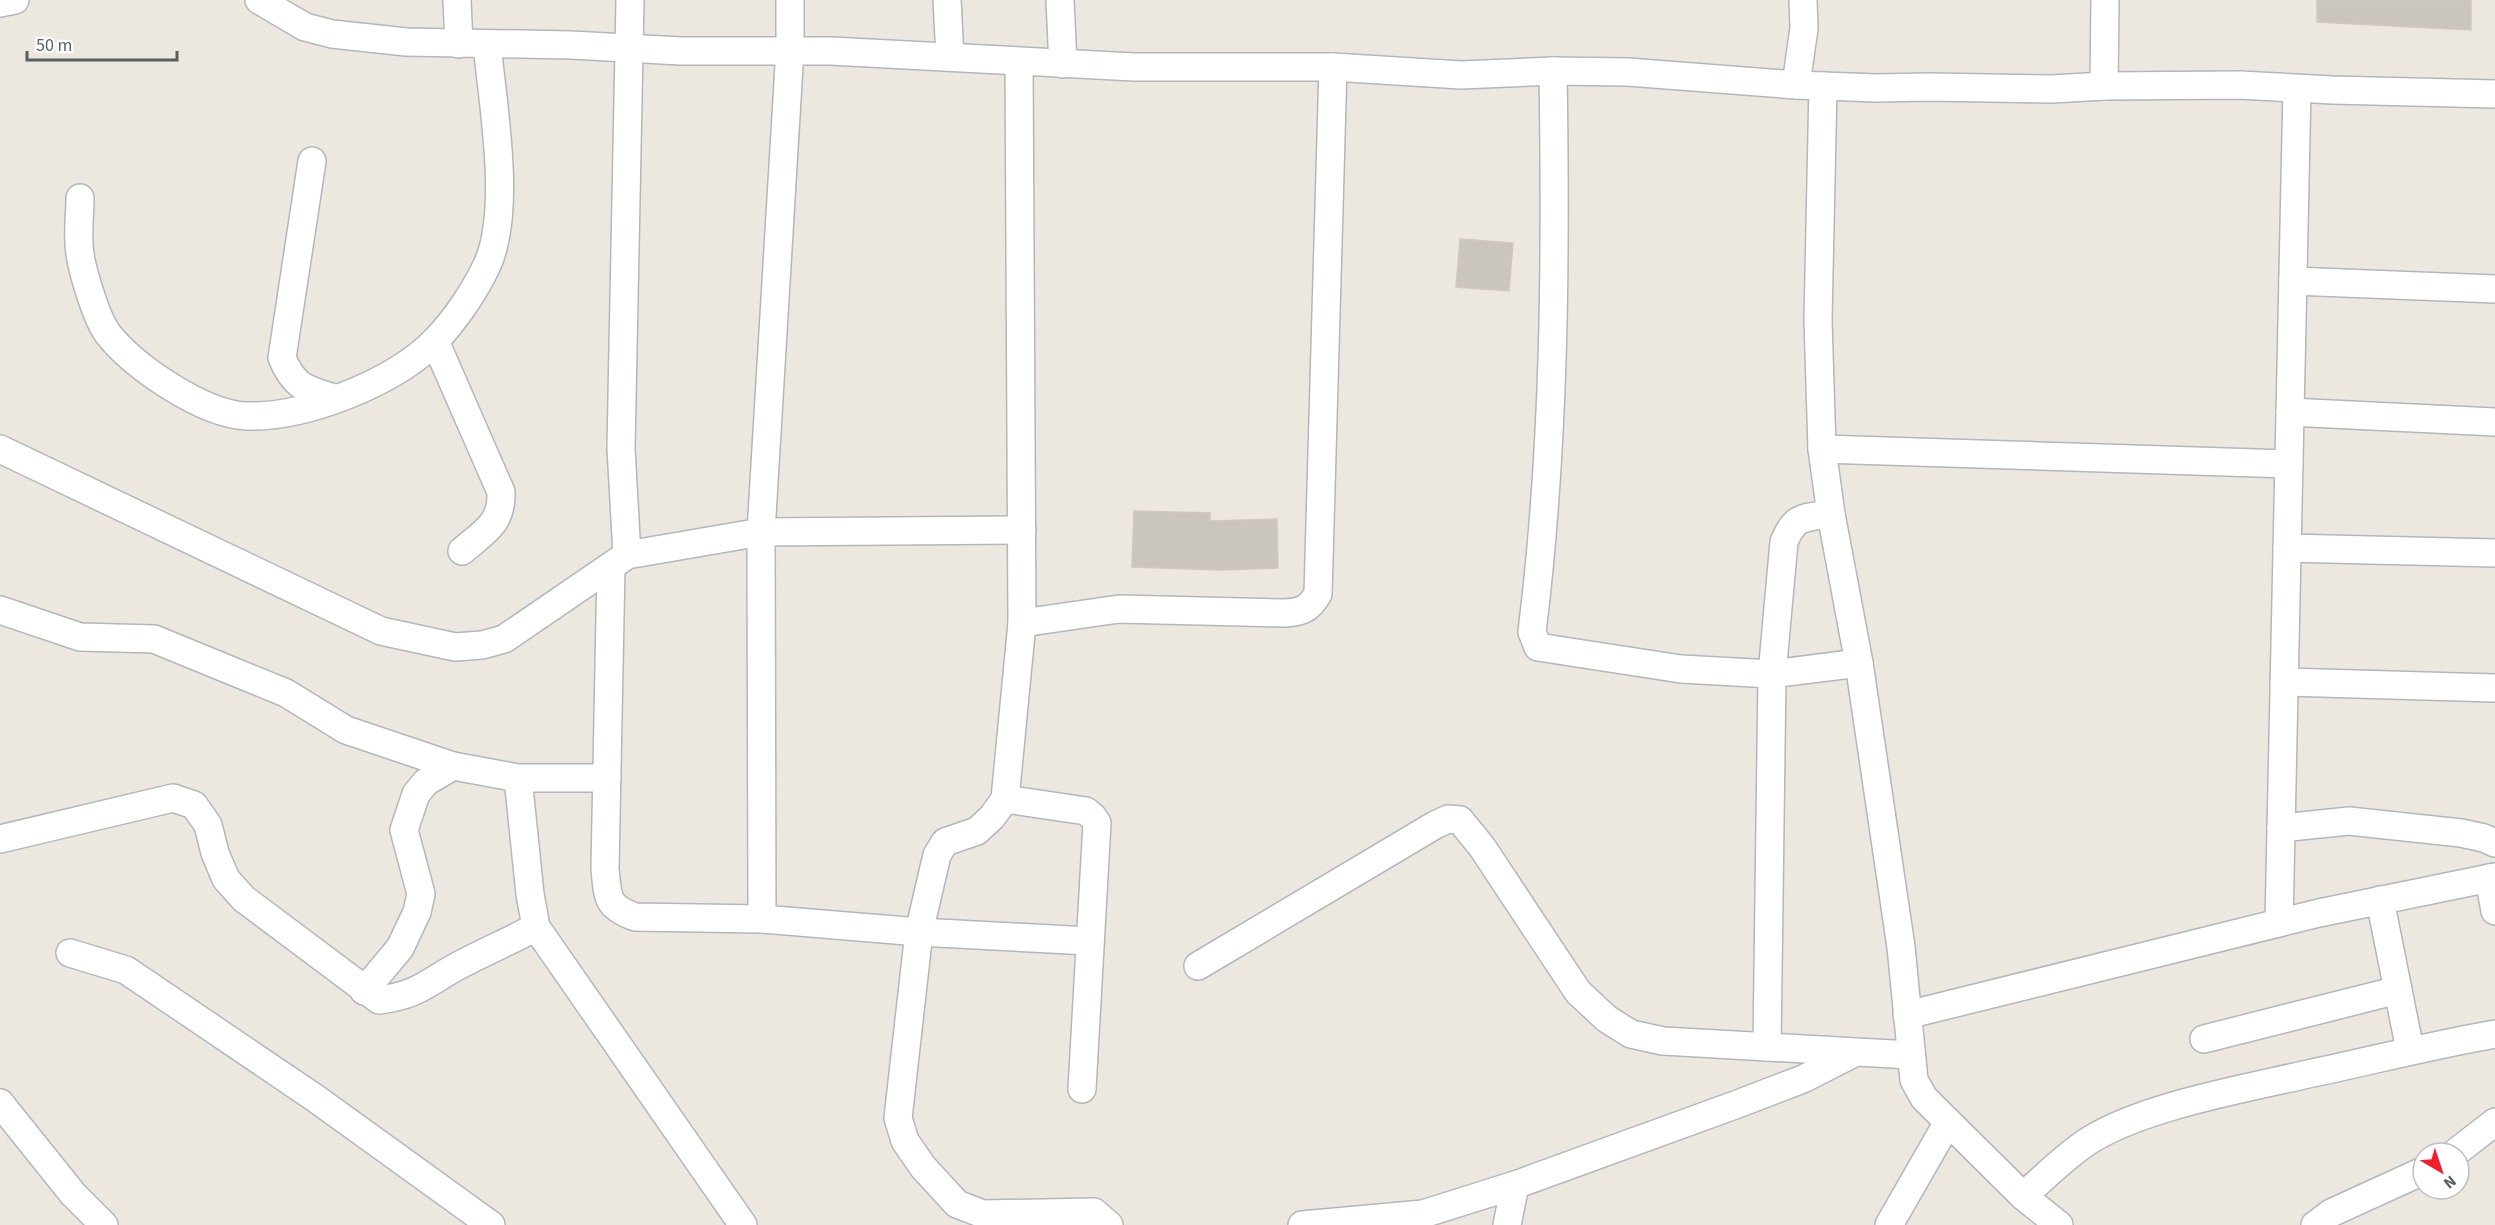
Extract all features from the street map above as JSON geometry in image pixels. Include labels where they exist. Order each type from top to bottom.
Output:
[{"type":"street","points":[[0,3],[15,0]]},
{"type":"street","points":[[259,0],[304,27],[332,34],[406,42],[681,51],[790,49],[1063,64],[1155,67],[1333,67],[1461,75],[1553,71],[1680,74],[1823,86],[2052,89],[2104,86],[2240,85],[2297,89],[2495,94]]},
{"type":"street","points":[[457,0],[459,44]]},
{"type":"street","points":[[630,0],[619,560],[607,777],[605,869],[608,896],[617,910],[635,917],[762,919],[919,932],[1089,941]]},
{"type":"street","points":[[762,919],[762,532],[790,49],[790,0]]},
{"type":"street","points":[[947,0],[950,57]]},
{"type":"street","points":[[1060,0],[1063,64]]},
{"type":"street","points":[[1796,85],[1804,28],[1803,0]]},
{"type":"street","points":[[2104,86],[2105,0]]},
{"type":"street","points":[[80,198],[79,246],[93,301],[107,333],[140,364],[177,391],[209,408],[244,416],[290,413],[334,398],[390,376],[435,341],[463,305],[487,264],[497,225],[500,187],[488,45]]},
{"type":"street","points":[[1019,62],[1022,623],[1005,799],[977,831],[945,842],[937,855],[919,932],[898,1118],[905,1141],[923,1167],[957,1204],[983,1214],[1094,1212],[1109,1225]]},
{"type":"street","points":[[1022,623],[1119,609],[1285,613],[1301,612],[1312,605],[1318,594],[1333,67]]},
{"type":"street","points":[[1553,71],[1555,195],[1552,353],[1541,556],[1532,632],[1534,640],[1538,646],[1681,669],[1773,674],[1860,663]]},
{"type":"street","points":[[1823,86],[1818,320],[1822,449],[1831,514],[1860,663],[1901,947],[1914,1080],[1924,1098],[2023,1196],[2059,1225]]},
{"type":"street","points":[[2279,922],[2297,89]]},
{"type":"street","points":[[312,161],[282,358],[288,373],[299,386],[334,398]]},
{"type":"street","points":[[2293,282],[2495,289]]},
{"type":"street","points":[[435,341],[501,492],[502,509],[494,523],[462,551]]},
{"type":"street","points":[[2290,412],[2495,422]]},
{"type":"street","points":[[0,449],[381,631],[455,647],[482,645],[504,639],[619,560],[762,532],[1022,530]]},
{"type":"street","points":[[1822,449],[2289,464]]},
{"type":"street","points":[[1767,1047],[1773,674],[1785,542],[1791,526],[1800,518],[1831,514]]},
{"type":"street","points":[[2287,548],[2495,553]]},
{"type":"street","points":[[0,610],[81,637],[154,639],[286,693],[346,730],[453,766],[518,778],[607,777]]},
{"type":"street","points":[[2284,682],[2495,688]]},
{"type":"street","points":[[364,991],[400,948],[417,912],[421,894],[404,830],[416,794],[426,782],[453,766]]},
{"type":"street","points":[[518,778],[530,894],[536,927],[743,1225]]},
{"type":"street","points":[[0,839],[173,798],[194,805],[208,825],[215,854],[226,879],[244,899],[379,1000],[404,997],[536,927]]},
{"type":"street","points":[[1005,799],[1086,812],[1094,817],[1097,823],[1082,1089]]},
{"type":"street","points":[[1198,966],[1435,825],[1448,819],[1460,820],[1482,847],[1578,992],[1607,1019],[1631,1034],[1663,1041],[1910,1055]]},
{"type":"street","points":[[2281,828],[2349,821],[2461,833],[2495,843]]},
{"type":"street","points":[[1907,1015],[2279,922],[2492,877],[2495,911]]},
{"type":"street","points":[[2380,900],[2410,1050]]},
{"type":"street","points":[[70,953],[126,970],[315,1098],[491,1225]]},
{"type":"street","points":[[2204,1039],[2398,990]]},
{"type":"street","points":[[2023,1196],[2089,1141],[2132,1120],[2256,1086],[2410,1050],[2495,1034]]},
{"type":"street","points":[[1302,1225],[1423,1220],[1803,1079],[1858,1051]]},
{"type":"street","points":[[0,1103],[73,1194],[104,1225]]},
{"type":"street","points":[[1889,1225],[1948,1122]]},
{"type":"street","points":[[2470,1141],[2495,1122]]},
{"type":"street","points":[[2327,1221],[2411,1177]]},
{"type":"street","points":[[1507,1225],[1515,1185]]},
{"type":"building","points":[[2317,0],[2471,0],[2471,30],[2317,22]]},
{"type":"building","points":[[1460,239],[1513,243],[1509,291],[1456,287]]},
{"type":"building","points":[[1134,511],[1210,513],[1210,521],[1277,519],[1278,568],[1221,570],[1132,567]]}]
